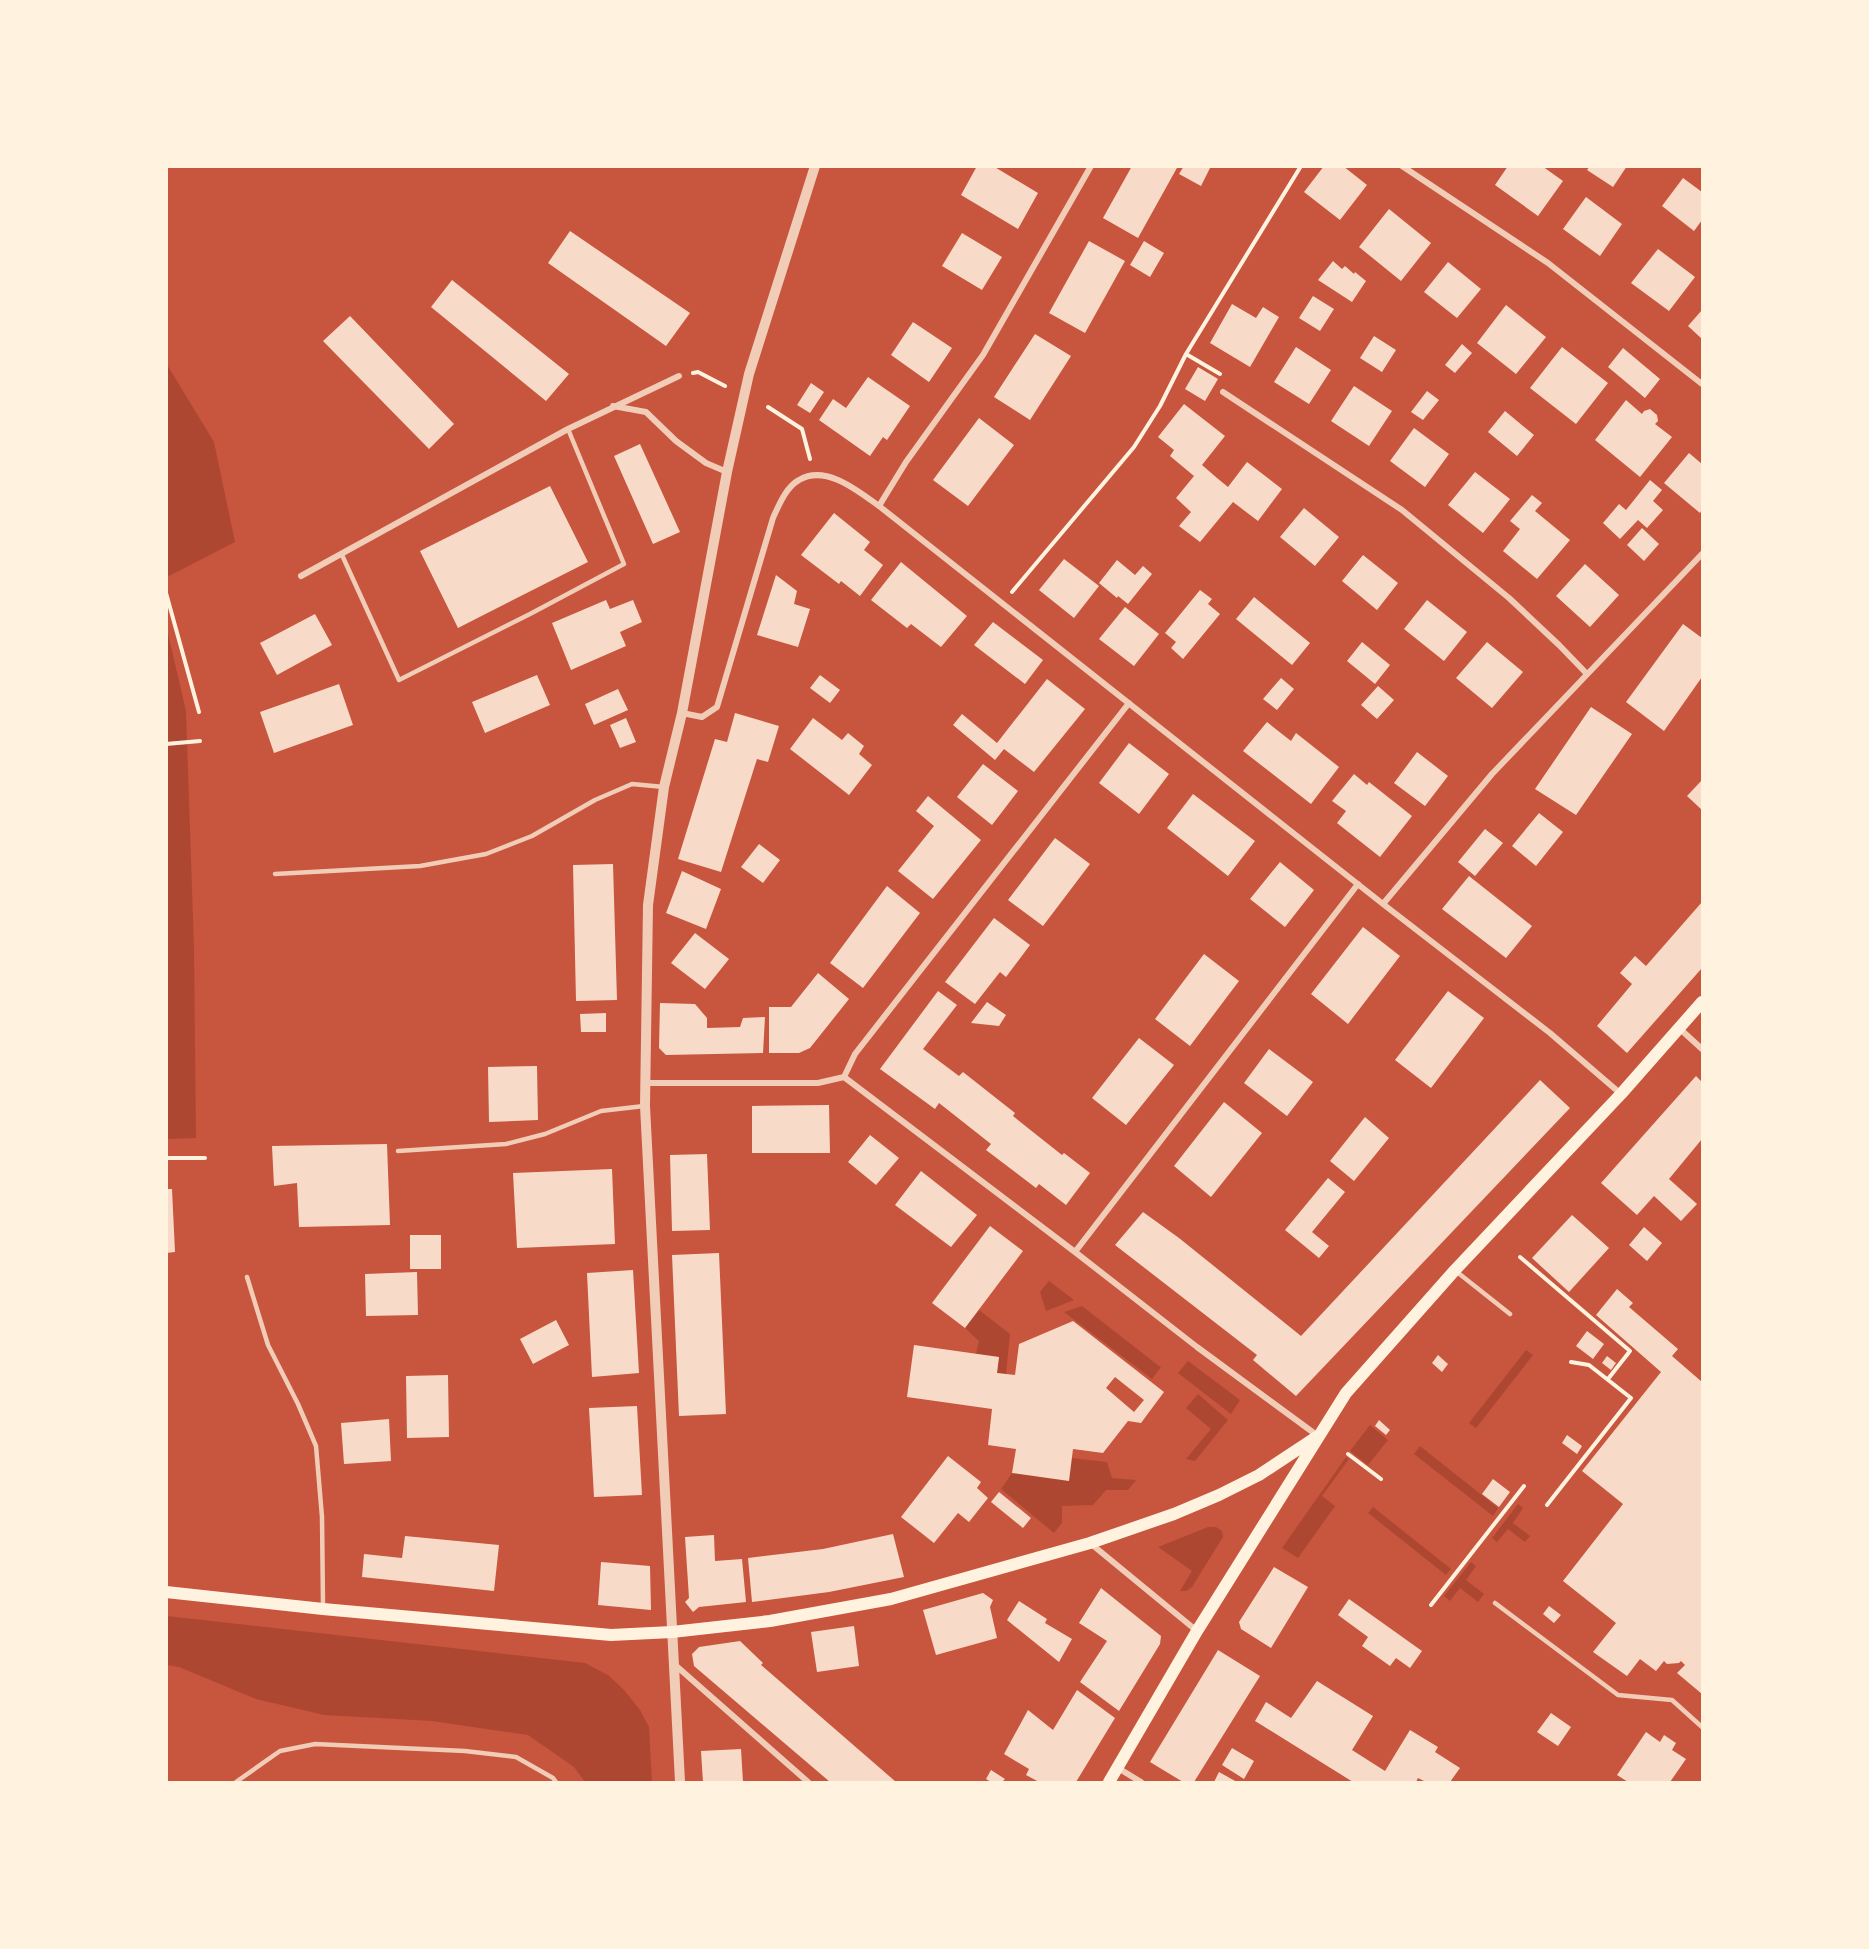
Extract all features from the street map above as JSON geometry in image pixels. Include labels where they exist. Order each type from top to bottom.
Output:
[{"type":"main road","points":[[1109,1782],[1197,1631],[1346,1394],[1455,1270],[1621,1094],[1702,1002]]},
{"type":"main road","points":[[166,1592],[323,1609],[611,1635],[672,1632],[770,1621],[891,1599],[1089,1543],[1174,1514],[1219,1495],[1259,1475],[1318,1436]]},
{"type":"street","points":[[680,1782],[645,1106],[648,905],[664,787],[682,712],[727,472],[749,374],[815,166]]},
{"type":"street","points":[[879,506],[906,462],[983,356],[1090,166]]},
{"type":"street","points":[[1402,166],[1548,263],[1702,384]]},
{"type":"street","points":[[301,576],[568,429],[679,376]]},
{"type":"street","points":[[1223,392],[1402,510],[1509,598],[1587,674]]},
{"type":"street","points":[[612,406],[646,412],[676,441],[706,463],[727,472]]},
{"type":"street","points":[[682,712],[702,717],[717,707],[773,518],[785,494],[798,480],[814,475],[835,478],[879,506],[1550,1033],[1621,1094]]},
{"type":"street","points":[[1383,904],[1492,774],[1702,554]]},
{"type":"street","points":[[844,1077],[855,1054],[1129,703]]},
{"type":"street","points":[[1075,1252],[1358,884]]},
{"type":"street","points":[[1679,1028],[1702,1049]]},
{"type":"street","points":[[645,1083],[818,1083],[844,1077]]},
{"type":"street","points":[[844,1077],[1197,1347],[1318,1436]]},
{"type":"street","points":[[1089,1543],[1197,1631]]},
{"type":"street","points":[[673,1664],[808,1782]]},
{"type":"street","points":[[1118,1768],[1141,1782]]},
{"type":"lane","points":[[342,555],[399,680],[624,564],[568,429]]},
{"type":"lane","points":[[275,874],[420,866],[486,854],[532,836],[596,800],[632,784],[664,787]]},
{"type":"lane","points":[[398,1151],[506,1144],[545,1134],[601,1111],[645,1106]]},
{"type":"lane","points":[[1455,1270],[1510,1314]]},
{"type":"lane","points":[[247,1277],[268,1345],[316,1446],[322,1517],[323,1609]]},
{"type":"lane","points":[[1495,1603],[1618,1695],[1672,1700],[1702,1727]]},
{"type":"lane","points":[[236,1782],[280,1751],[315,1744],[465,1751],[516,1757],[553,1778],[556,1782]]},
{"type":"path","points":[[1003,604],[1134,447],[1160,406],[1186,354],[1301,166]]},
{"type":"path","points":[[1186,354],[1230,380],[1223,392]]},
{"type":"path","points":[[679,376],[698,372],[725,386]]},
{"type":"path","points":[[768,407],[802,429],[814,475]]},
{"type":"path","points":[[166,593],[199,712]]},
{"type":"path","points":[[166,744],[200,741]]},
{"type":"path","points":[[166,1158],[205,1158]]},
{"type":"path","points":[[1520,1257],[1630,1351],[1608,1379]]},
{"type":"path","points":[[1547,1505],[1631,1398],[1589,1365],[1571,1362]]},
{"type":"path","points":[[1348,1454],[1381,1479]]},
{"type":"path","points":[[1431,1605],[1524,1486]]},
{"type":"shaded area","points":[[166,363],[214,442],[235,542],[167,577]]},
{"type":"shaded area","points":[[166,625],[186,711],[194,947],[196,1138],[167,1139]]},
{"type":"shaded area","points":[[1049,1281],[1074,1300],[1046,1311],[1040,1292]]},
{"type":"shaded area","points":[[1082,1306],[1161,1367],[1152,1379],[1064,1312]]},
{"type":"shaded area","points":[[979,1310],[1010,1334],[1006,1374],[997,1373],[999,1357],[976,1354],[979,1341],[965,1328]]},
{"type":"shaded area","points":[[1526,1350],[1533,1355],[1476,1428],[1469,1423]]},
{"type":"shaded area","points":[[1188,1361],[1240,1400],[1231,1414],[1178,1373]]},
{"type":"shaded area","points":[[1198,1394],[1228,1420],[1195,1461],[1186,1459],[1211,1429],[1186,1408]]},
{"type":"shaded area","points":[[1370,1425],[1388,1440],[1368,1465],[1350,1451]]},
{"type":"shaded area","points":[[1420,1446],[1498,1508],[1493,1516],[1414,1454]]},
{"type":"shaded area","points":[[1346,1457],[1349,1459],[1322,1496],[1335,1506],[1298,1558],[1282,1548]]},
{"type":"shaded area","points":[[1071,1458],[1107,1462],[1112,1478],[1136,1480],[1128,1490],[1106,1490],[1093,1505],[1062,1506],[1062,1523],[1054,1533],[1001,1489],[1012,1473]]},
{"type":"shaded area","points":[[1518,1504],[1523,1508],[1513,1523],[1530,1536],[1525,1542],[1508,1529],[1497,1542],[1492,1538]]},
{"type":"shaded area","points":[[1373,1507],[1451,1569],[1446,1575],[1368,1513]]},
{"type":"shaded area","points":[[1208,1527],[1216,1527],[1222,1531],[1223,1537],[1192,1587],[1186,1591],[1180,1591],[1192,1571],[1158,1547]]},
{"type":"shaded area","points":[[1471,1562],[1476,1566],[1466,1580],[1484,1594],[1478,1602],[1460,1588],[1450,1601],[1444,1596]]},
{"type":"shaded area","points":[[167,1616],[585,1663],[608,1675],[640,1710],[649,1727],[652,1782],[585,1782],[574,1767],[528,1735],[432,1721],[324,1715],[256,1699],[179,1667],[167,1665]]},
{"type":"building","points":[[977,166],[993,166],[1038,193],[1018,229],[961,195]]},
{"type":"building","points":[[1132,166],[1178,166],[1138,238],[1103,218]]},
{"type":"building","points":[[1184,166],[1211,166],[1201,186],[1179,174]]},
{"type":"building","points":[[1324,166],[1343,166],[1367,185],[1340,220],[1304,192]]},
{"type":"building","points":[[1508,166],[1542,166],[1563,181],[1538,216],[1495,185]]},
{"type":"building","points":[[1590,166],[1627,166],[1613,187],[1587,170]]},
{"type":"building","points":[[1683,178],[1702,192],[1702,220],[1694,231],[1662,206]]},
{"type":"building","points":[[1586,197],[1622,224],[1600,256],[1563,229]]},
{"type":"building","points":[[1389,209],[1431,243],[1401,281],[1359,247]]},
{"type":"building","points":[[570,231],[690,313],[666,346],[548,263]]},
{"type":"building","points":[[962,233],[1002,257],[982,290],[942,266]]},
{"type":"building","points":[[1089,241],[1125,261],[1085,333],[1049,313]]},
{"type":"building","points":[[1144,241],[1164,253],[1150,277],[1130,265]]},
{"type":"building","points":[[1658,249],[1695,277],[1669,311],[1631,283]]},
{"type":"building","points":[[1333,261],[1342,269],[1345,266],[1366,281],[1352,302],[1318,280]]},
{"type":"building","points":[[1448,262],[1481,289],[1457,318],[1424,292]]},
{"type":"building","points":[[452,280],[569,374],[546,401],[431,307]]},
{"type":"building","points":[[1313,296],[1334,309],[1320,331],[1299,318]]},
{"type":"building","points":[[1232,304],[1256,318],[1263,307],[1279,317],[1250,367],[1210,343]]},
{"type":"building","points":[[1506,305],[1546,337],[1516,374],[1477,343]]},
{"type":"building","points":[[1702,310],[1702,339],[1688,326]]},
{"type":"building","points":[[350,316],[454,424],[429,449],[323,341]]},
{"type":"building","points":[[913,322],[952,348],[929,382],[891,355]]},
{"type":"building","points":[[1035,334],[1071,356],[1030,420],[994,397]]},
{"type":"building","points":[[1374,336],[1396,350],[1382,372],[1360,358]]},
{"type":"building","points":[[1462,344],[1472,353],[1455,373],[1445,365]]},
{"type":"building","points":[[1296,347],[1331,370],[1309,404],[1274,382]]},
{"type":"building","points":[[1562,347],[1608,383],[1576,424],[1530,388]]},
{"type":"building","points":[[1623,348],[1660,379],[1645,398],[1608,367]]},
{"type":"building","points":[[1198,367],[1218,379],[1205,401],[1185,389]]},
{"type":"building","points":[[868,377],[910,406],[887,440],[883,437],[870,456],[819,420],[833,399],[846,408]]},
{"type":"building","points":[[811,383],[824,392],[810,413],[797,405]]},
{"type":"building","points":[[1354,386],[1392,411],[1369,446],[1331,421]]},
{"type":"building","points":[[1427,391],[1439,400],[1423,420],[1411,412]]},
{"type":"building","points":[[1626,400],[1642,414],[1650,409],[1657,415],[1658,421],[1655,424],[1672,437],[1640,477],[1595,440]]},
{"type":"building","points":[[1184,404],[1225,436],[1202,465],[1228,487],[1247,462],[1282,489],[1258,521],[1233,502],[1200,542],[1179,526],[1191,512],[1176,498],[1194,476],[1170,456],[1174,450],[1158,437]]},
{"type":"building","points":[[1505,411],[1534,435],[1517,456],[1488,432]]},
{"type":"building","points":[[979,418],[1014,445],[968,506],[933,480]]},
{"type":"building","points":[[1414,428],[1449,454],[1425,487],[1390,461]]},
{"type":"building","points":[[640,444],[680,532],[653,544],[614,456]]},
{"type":"building","points":[[1689,453],[1702,464],[1702,509],[1700,513],[1664,483]]},
{"type":"building","points":[[1475,472],[1510,499],[1483,533],[1448,505]]},
{"type":"building","points":[[1650,480],[1662,490],[1653,501],[1663,510],[1647,528],[1638,520],[1620,539],[1603,523],[1619,504],[1626,510]]},
{"type":"building","points":[[550,486],[588,562],[458,628],[420,551]]},
{"type":"building","points":[[1532,495],[1542,503],[1535,511],[1570,540],[1537,579],[1503,551],[1520,529],[1510,521]]},
{"type":"building","points":[[1304,508],[1339,537],[1315,566],[1280,537]]},
{"type":"building","points":[[834,513],[870,542],[864,550],[883,565],[860,596],[841,581],[839,584],[801,555]]},
{"type":"building","points":[[1642,528],[1659,544],[1644,561],[1627,545]]},
{"type":"building","points":[[1363,555],[1398,583],[1377,610],[1342,581]]},
{"type":"building","points":[[1064,559],[1099,586],[1074,618],[1039,590]]},
{"type":"building","points":[[1117,560],[1135,575],[1143,566],[1152,574],[1128,604],[1099,583]]},
{"type":"building","points":[[901,562],[967,616],[941,647],[911,624],[907,628],[871,600]]},
{"type":"building","points":[[1585,564],[1619,595],[1590,627],[1556,596]]},
{"type":"building","points":[[776,575],[797,591],[794,604],[810,609],[798,647],[757,635]]},
{"type":"building","points":[[1200,590],[1212,599],[1208,604],[1220,614],[1183,659],[1171,648],[1176,642],[1165,633]]},
{"type":"building","points":[[1254,597],[1310,643],[1292,665],[1236,619]]},
{"type":"building","points":[[606,600],[610,609],[633,600],[642,622],[620,632],[626,646],[571,670],[552,623]]},
{"type":"building","points":[[1427,600],[1467,632],[1444,661],[1404,629]]},
{"type":"building","points":[[1125,607],[1159,634],[1134,666],[1099,639]]},
{"type":"building","points":[[315,614],[332,645],[277,675],[260,643]]},
{"type":"building","points":[[993,622],[1043,660],[1025,684],[974,645]]},
{"type":"building","points":[[1683,624],[1702,638],[1702,677],[1664,731],[1626,702]]},
{"type":"building","points":[[1362,642],[1390,665],[1375,684],[1347,661]]},
{"type":"building","points":[[1487,642],[1523,672],[1492,708],[1456,678]]},
{"type":"building","points":[[537,675],[550,705],[485,733],[472,702]]},
{"type":"building","points":[[820,675],[840,690],[830,703],[810,688]]},
{"type":"building","points":[[1281,678],[1294,689],[1277,710],[1263,699]]},
{"type":"building","points":[[1047,679],[1085,709],[1034,772],[1004,749],[995,760],[953,725],[962,714],[997,743]]},
{"type":"building","points":[[339,684],[353,725],[274,753],[260,712]]},
{"type":"building","points":[[1378,686],[1394,700],[1377,719],[1361,705]]},
{"type":"building","points":[[618,689],[628,710],[594,725],[585,704]]},
{"type":"building","points":[[1591,707],[1632,734],[1576,815],[1535,789]]},
{"type":"building","points":[[735,713],[779,726],[768,762],[757,759],[721,872],[678,859],[715,739],[727,742]]},
{"type":"building","points":[[626,718],[636,742],[620,748],[610,725]]},
{"type":"building","points":[[813,718],[842,740],[848,733],[864,746],[859,754],[872,765],[849,795],[790,749]]},
{"type":"building","points":[[1267,722],[1291,741],[1296,733],[1339,767],[1311,804],[1243,751]]},
{"type":"building","points":[[1129,743],[1169,774],[1139,814],[1099,783]]},
{"type":"building","points":[[1417,752],[1448,776],[1425,806],[1394,783]]},
{"type":"building","points":[[983,764],[1018,791],[992,825],[957,797]]},
{"type":"building","points":[[1354,774],[1367,785],[1369,782],[1412,816],[1380,857],[1337,823],[1346,811],[1332,801]]},
{"type":"building","points":[[1702,780],[1702,810],[1687,796]]},
{"type":"building","points":[[1193,794],[1255,841],[1228,876],[1167,828]]},
{"type":"building","points":[[928,796],[981,840],[933,899],[898,871],[934,826],[916,811]]},
{"type":"building","points":[[1539,813],[1563,832],[1536,866],[1512,846]]},
{"type":"building","points":[[1485,829],[1503,843],[1475,876],[1458,862]]},
{"type":"building","points":[[1055,838],[1090,864],[1043,926],[1008,900]]},
{"type":"building","points":[[759,844],[780,860],[763,883],[741,867]]},
{"type":"building","points":[[1280,862],[1314,890],[1285,927],[1250,899]]},
{"type":"building","points":[[613,864],[617,1000],[576,1001],[573,865]]},
{"type":"building","points":[[682,871],[721,889],[706,929],[666,913]]},
{"type":"building","points":[[1469,876],[1532,926],[1506,958],[1442,909]]},
{"type":"building","points":[[887,886],[920,913],[863,988],[830,963]]},
{"type":"building","points":[[1702,902],[1702,968],[1627,1053],[1597,1026],[1632,984],[1620,973],[1635,956],[1646,966]]},
{"type":"building","points":[[994,918],[1030,945],[1006,977],[1000,972],[975,1004],[945,982]]},
{"type":"building","points":[[1363,927],[1400,956],[1348,1024],[1311,994]]},
{"type":"building","points":[[695,933],[729,959],[705,989],[671,963]]},
{"type":"building","points":[[1204,954],[1239,981],[1190,1046],[1155,1019]]},
{"type":"building","points":[[818,973],[849,999],[810,1048],[799,1053],[769,1053],[769,1007],[791,1007]]},
{"type":"building","points":[[938,991],[957,1005],[923,1049],[959,1076],[963,1072],[1015,1113],[1013,1116],[1038,1136],[1090,1173],[1066,1205],[1039,1184],[1036,1188],[986,1150],[991,1144],[939,1103],[935,1109],[880,1069]]},
{"type":"building","points":[[1448,991],[1484,1018],[1431,1088],[1395,1060]]},
{"type":"building","points":[[987,1002],[1006,1015],[999,1026],[971,1023]]},
{"type":"building","points":[[660,1003],[695,1004],[707,1018],[707,1028],[740,1027],[743,1018],[765,1017],[763,1053],[666,1055],[659,1048]]},
{"type":"building","points":[[606,1013],[606,1032],[581,1032],[580,1014]]},
{"type":"building","points":[[1139,1038],[1174,1065],[1126,1125],[1092,1098]]},
{"type":"building","points":[[1269,1049],[1313,1082],[1287,1116],[1244,1083]]},
{"type":"building","points":[[537,1066],[538,1120],[489,1122],[488,1067]]},
{"type":"building","points":[[1696,1076],[1702,1082],[1702,1139],[1669,1179],[1697,1204],[1681,1221],[1654,1196],[1637,1215],[1601,1183]]},
{"type":"building","points":[[1540,1080],[1570,1108],[1296,1396],[1253,1360],[1257,1355],[1115,1245],[1143,1212],[1301,1336]]},
{"type":"building","points":[[1224,1102],[1262,1133],[1211,1197],[1174,1166]]},
{"type":"building","points":[[829,1105],[830,1153],[752,1153],[752,1106]]},
{"type":"building","points":[[1365,1117],[1389,1138],[1354,1181],[1330,1161]]},
{"type":"building","points":[[870,1135],[899,1158],[876,1185],[848,1162]]},
{"type":"building","points":[[387,1144],[390,1225],[299,1227],[297,1183],[274,1186],[272,1146]]},
{"type":"building","points":[[707,1154],[710,1230],[672,1231],[670,1155]]},
{"type":"building","points":[[612,1169],[615,1244],[517,1248],[513,1173]]},
{"type":"building","points":[[921,1171],[977,1215],[951,1247],[895,1205]]},
{"type":"building","points":[[1328,1178],[1345,1192],[1312,1232],[1329,1246],[1319,1258],[1285,1230]]},
{"type":"building","points":[[166,1189],[172,1189],[175,1252],[166,1253]]},
{"type":"building","points":[[1572,1215],[1609,1248],[1569,1292],[1532,1258]]},
{"type":"building","points":[[990,1226],[1023,1251],[965,1328],[932,1303]]},
{"type":"building","points":[[1644,1227],[1662,1243],[1647,1261],[1629,1245]]},
{"type":"building","points":[[410,1235],[441,1235],[441,1269],[410,1269]]},
{"type":"building","points":[[719,1253],[726,1414],[679,1416],[672,1255]]},
{"type":"building","points":[[633,1270],[639,1373],[592,1377],[587,1273]]},
{"type":"building","points":[[417,1272],[418,1315],[366,1316],[365,1274]]},
{"type":"building","points":[[1617,1289],[1633,1303],[1629,1307],[1678,1349],[1672,1356],[1702,1382],[1702,1694],[1677,1673],[1685,1665],[1681,1661],[1667,1664],[1664,1661],[1656,1671],[1640,1659],[1627,1676],[1593,1652],[1616,1623],[1563,1581],[1623,1504],[1582,1471],[1661,1372],[1596,1315]]},
{"type":"building","points":[[556,1320],[569,1345],[533,1364],[520,1339]]},
{"type":"building","points":[[1073,1321],[1164,1392],[1141,1423],[1128,1421],[1103,1453],[1073,1449],[1069,1481],[1012,1473],[1016,1449],[988,1445],[992,1409],[907,1397],[914,1345],[999,1357],[997,1373],[1015,1375],[1019,1344]],"holes":[[[1115,1377],[1144,1400],[1134,1412],[1106,1388]]]},
{"type":"building","points":[[1587,1331],[1604,1344],[1593,1359],[1576,1346]]},
{"type":"building","points":[[1438,1355],[1448,1364],[1442,1372],[1432,1363]]},
{"type":"building","points":[[1607,1356],[1616,1363],[1611,1370],[1602,1363]]},
{"type":"building","points":[[448,1375],[449,1437],[407,1438],[406,1376]]},
{"type":"building","points":[[637,1406],[642,1495],[594,1497],[589,1408]]},
{"type":"building","points":[[389,1419],[391,1461],[344,1464],[341,1423]]},
{"type":"building","points":[[1379,1420],[1390,1430],[1386,1435],[1375,1426]]},
{"type":"building","points":[[1567,1435],[1582,1446],[1577,1454],[1562,1443]]},
{"type":"building","points":[[948,1456],[981,1482],[977,1488],[988,1498],[969,1522],[958,1513],[934,1543],[901,1517]]},
{"type":"building","points":[[1493,1479],[1510,1492],[1499,1507],[1482,1494]]},
{"type":"building","points":[[999,1492],[1031,1518],[1023,1528],[991,1502]]},
{"type":"building","points":[[893,1534],[904,1577],[829,1592],[752,1602],[748,1558],[823,1549]]},
{"type":"building","points":[[714,1535],[715,1561],[742,1559],[746,1602],[699,1607],[693,1612],[685,1602],[689,1598],[685,1537]]},
{"type":"building","points":[[405,1536],[499,1545],[494,1591],[362,1577],[364,1554],[402,1558]]},
{"type":"building","points":[[601,1562],[650,1566],[651,1610],[598,1605]]},
{"type":"building","points":[[1274,1567],[1308,1587],[1271,1648],[1241,1629],[1239,1622]]},
{"type":"building","points":[[1101,1588],[1161,1636],[1160,1644],[1119,1711],[1080,1682],[1107,1641],[1079,1623]]},
{"type":"building","points":[[983,1593],[993,1600],[990,1607],[997,1638],[936,1655],[923,1610]]},
{"type":"building","points":[[1349,1599],[1422,1651],[1410,1668],[1396,1658],[1390,1666],[1362,1646],[1368,1637],[1338,1615]]},
{"type":"building","points":[[1019,1601],[1047,1619],[1045,1623],[1072,1639],[1059,1662],[1007,1620]]},
{"type":"building","points":[[1549,1606],[1561,1615],[1554,1623],[1543,1614]]},
{"type":"building","points":[[854,1626],[859,1666],[817,1672],[811,1632]]},
{"type":"building","points":[[740,1641],[763,1663],[761,1665],[896,1782],[830,1782],[694,1666],[692,1654],[699,1647]]},
{"type":"building","points":[[1218,1650],[1260,1676],[1194,1782],[1183,1782],[1150,1762]]},
{"type":"building","points":[[1317,1681],[1373,1716],[1352,1750],[1385,1771],[1410,1730],[1438,1747],[1435,1752],[1460,1768],[1450,1782],[1426,1782],[1418,1778],[1416,1782],[1353,1782],[1255,1721],[1266,1702],[1291,1718]]},
{"type":"building","points":[[1077,1690],[1115,1718],[1076,1782],[1039,1782],[1026,1775],[1029,1769],[1004,1754],[1028,1710],[1053,1730]]},
{"type":"building","points":[[1551,1713],[1571,1727],[1558,1746],[1537,1732]]},
{"type":"building","points":[[1646,1732],[1660,1742],[1664,1735],[1676,1743],[1672,1750],[1686,1759],[1670,1782],[1628,1782],[1617,1775]]},
{"type":"building","points":[[1232,1748],[1254,1761],[1244,1779],[1222,1765]]},
{"type":"building","points":[[741,1749],[743,1782],[703,1782],[701,1751]]},
{"type":"building","points":[[991,1770],[1005,1779],[1002,1782],[991,1782],[986,1779]]},
{"type":"building","points":[[1219,1772],[1237,1782],[1214,1782]]}]
